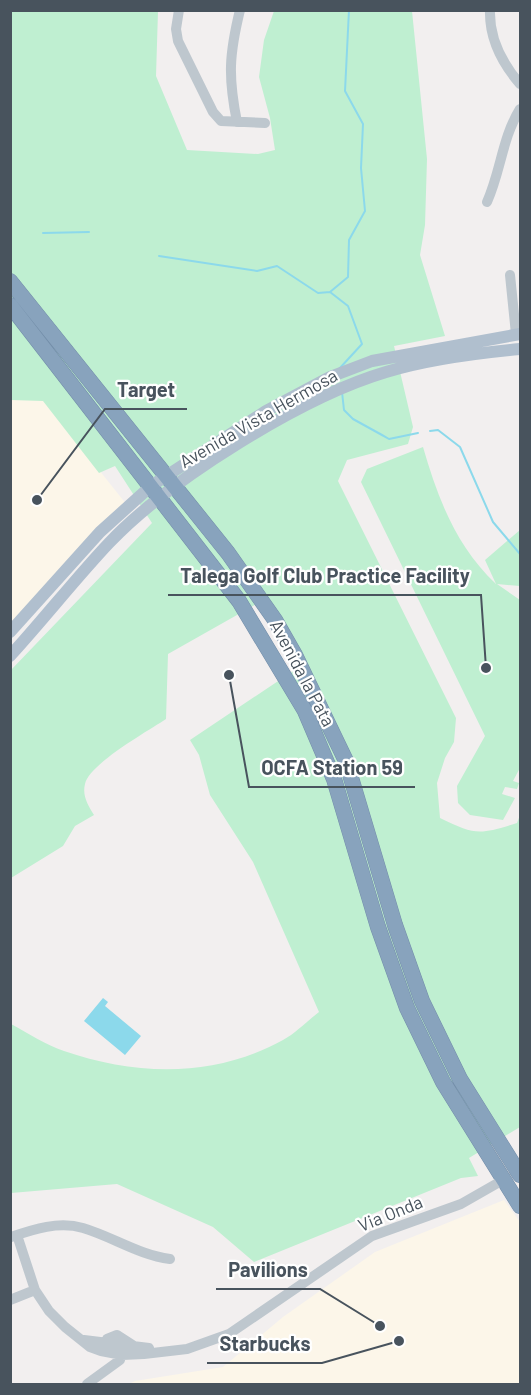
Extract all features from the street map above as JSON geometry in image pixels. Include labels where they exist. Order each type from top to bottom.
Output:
[{"type":"highway","name":"Avenida la Pata","points":[[10,281],[171,481],[250,583],[280,628],[318,699],[346,761],[395,925],[422,1001],[460,1079],[520,1175]]},
{"type":"highway","name":"Avenida la Pata","points":[[10,305],[249,615],[305,711],[334,779],[378,927],[406,1008],[443,1082],[520,1206]]},
{"type":"highway","points":[[503,1180],[513,1179],[520,1190]]},
{"type":"main road","name":"Avenida Vista Hermosa","points":[[10,632],[100,532],[266,411],[351,368],[391,356],[518,334]]},
{"type":"main road","name":"Avenida Vista Hermosa","points":[[171,481],[356,382],[388,371],[520,349]]},
{"type":"main road","name":"Avenida Vista Hermosa","points":[[10,656],[155,492]]},
{"type":"street","points":[[180,10],[176,29],[178,42],[205,98],[221,121],[265,123]]},
{"type":"street","points":[[237,122],[230,87],[230,49],[240,10]]},
{"type":"street","points":[[490,10],[492,38],[508,69],[520,84]]},
{"type":"street","points":[[487,202],[494,186],[507,134],[520,109]]},
{"type":"street","points":[[510,275],[518,334]]},
{"type":"street","name":"Via Onda","points":[[124,1347],[169,1351],[187,1349],[229,1334],[372,1236],[461,1204],[503,1180]]},
{"type":"street","points":[[14,1236],[33,1229],[54,1226],[82,1228],[152,1257],[171,1258]]},
{"type":"street","name":"Via Onda","points":[[14,1236],[35,1290],[57,1319],[90,1347],[161,1348],[169,1351]]},
{"type":"street","points":[[10,1300],[35,1290]]},
{"type":"street","points":[[87,1384],[120,1360],[124,1347],[113,1335],[105,1347]]},
{"type":"shaded area","points":[[11,400],[43,400],[127,505],[11,626]]},
{"type":"shaded area","points":[[504,1200],[520,1222],[520,1384],[129,1384],[135,1381],[223,1367],[283,1317],[375,1252]]},
{"type":"green space","points":[[11,11],[158,11],[156,76],[187,150],[258,154],[275,150],[270,118],[259,77],[264,40],[274,11],[412,11],[427,159],[425,225],[420,255],[445,336],[394,346],[413,427],[408,444],[347,460],[338,481],[456,718],[454,742],[445,758],[437,783],[440,818],[461,828],[485,831],[517,823],[520,815],[520,1127],[469,1158],[478,1176],[461,1178],[254,1262],[213,1227],[117,1184],[11,1193],[11,1024],[57,1048],[91,1059],[147,1069],[175,1069],[203,1067],[257,1052],[288,1037],[319,1012],[253,862],[210,795],[199,755],[190,740],[305,663],[267,598],[168,654],[166,719],[120,748],[97,767],[89,776],[84,788],[86,800],[94,815],[75,826],[63,846],[11,878],[11,670],[152,523],[115,466],[99,473],[43,401],[11,400]]},
{"type":"green space","points":[[423,447],[442,503],[459,538],[496,584],[485,560],[520,530],[520,586],[497,584],[520,600],[520,768],[513,781],[519,783],[517,789],[505,787],[502,794],[515,798],[503,820],[470,815],[458,803],[457,786],[485,736],[361,482],[367,469]]},
{"type":"water","points":[[103,998],[108,1002],[105,1006],[141,1036],[125,1055],[84,1021]]},
{"type":"waterway","points":[[339,369],[362,344],[348,306],[330,292],[348,277],[349,240],[365,211],[361,168],[363,124],[345,91],[349,10]]},
{"type":"waterway","points":[[43,233],[89,232]]},
{"type":"waterway","points":[[159,256],[257,271],[277,266],[318,293],[330,292]]},
{"type":"waterway","points":[[342,392],[344,410],[353,419],[389,439],[418,433]]},
{"type":"waterway","points":[[430,431],[438,430],[460,447],[493,522],[520,554]]},
{"type":"place","name":"Target","points":[[37,500]]},
{"type":"place","name":"Talega Golf Club Practice Facility","points":[[486,668]]},
{"type":"place","name":"OCFA Station 59","points":[[229,675]]},
{"type":"place","name":"Pavilions","points":[[380,1326]]},
{"type":"place","name":"Starbucks","points":[[399,1341]]}]
